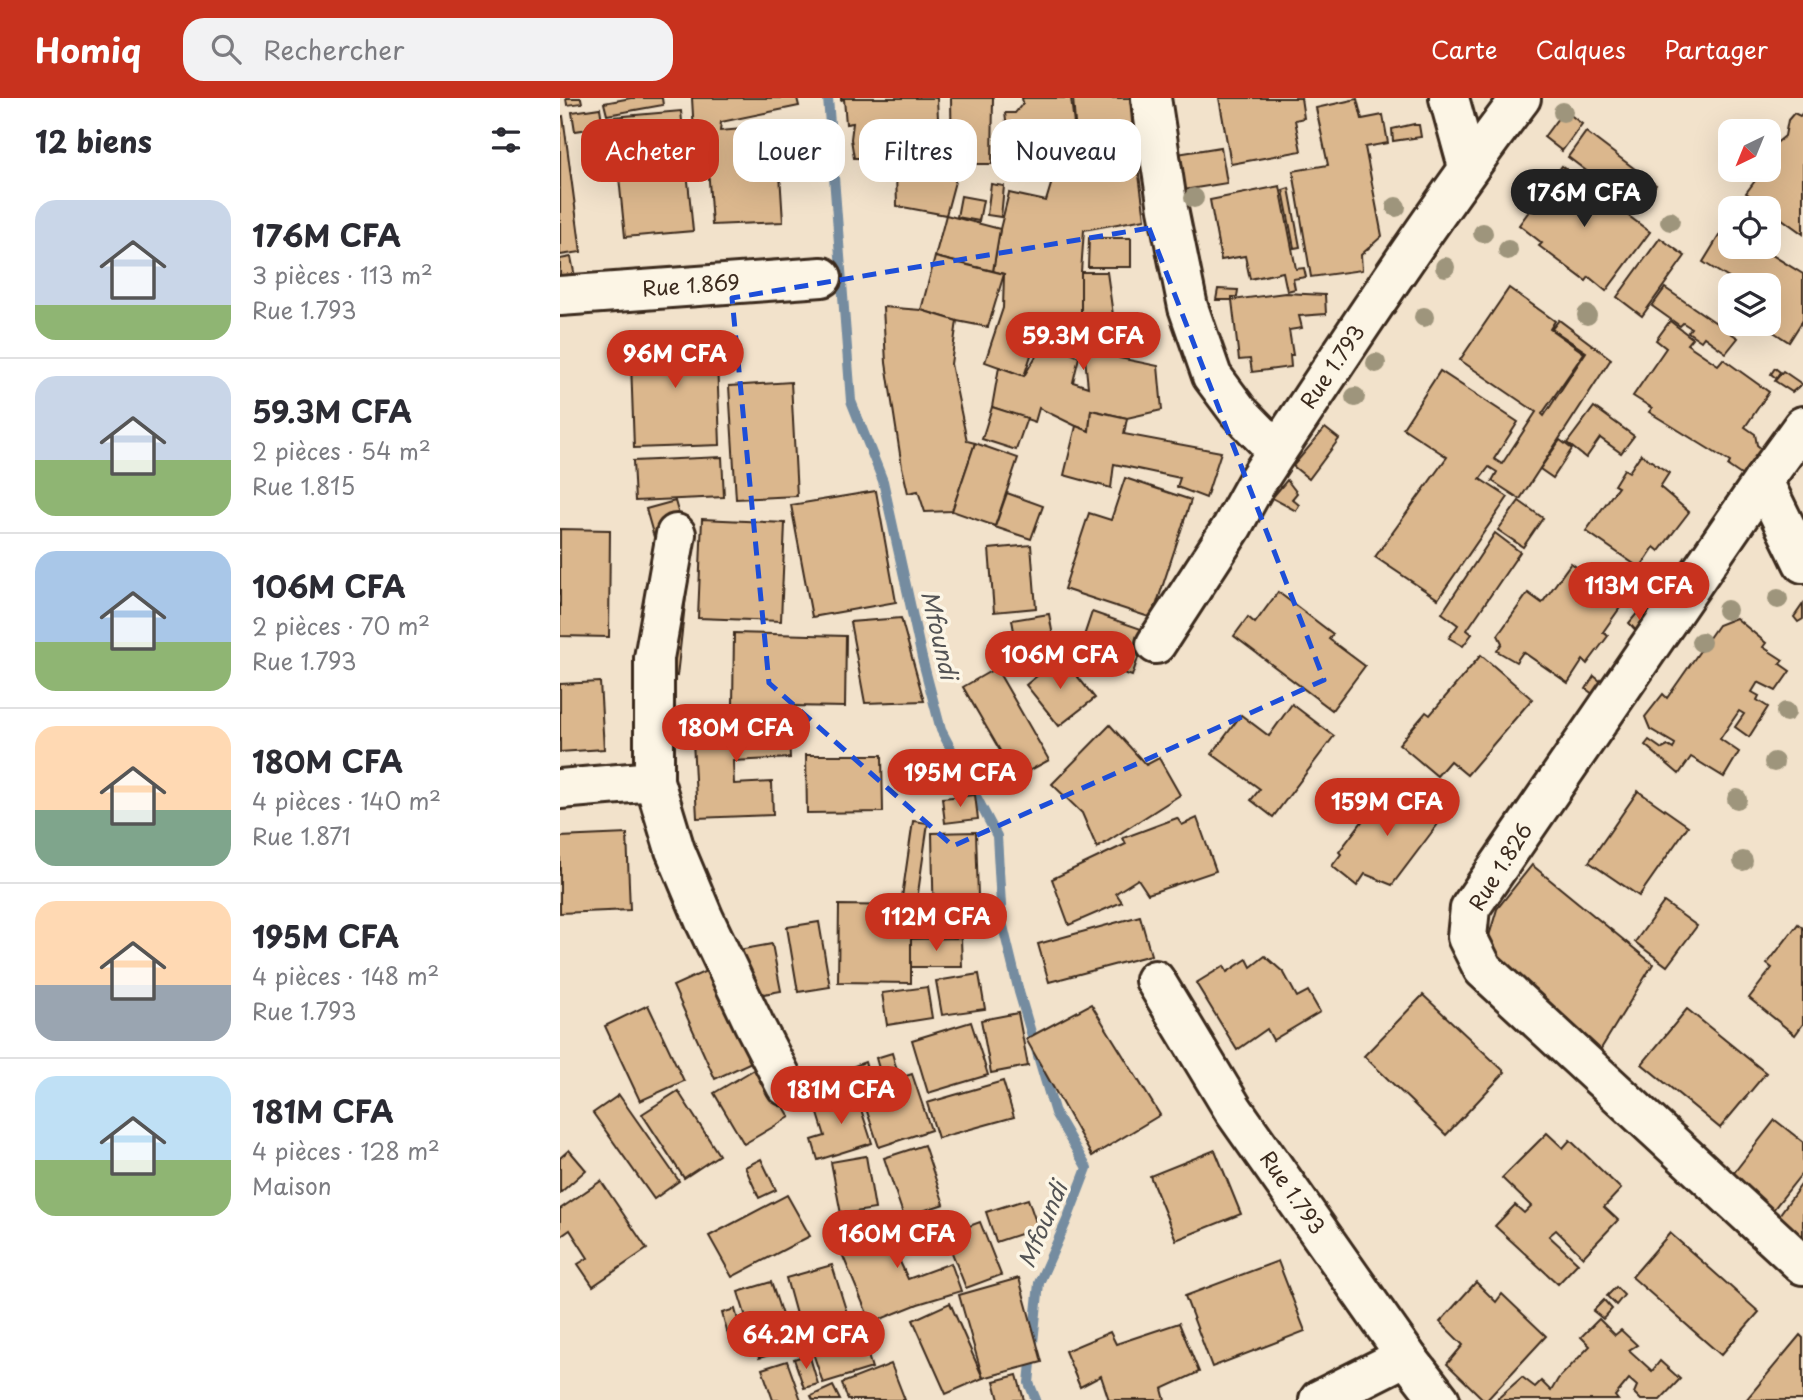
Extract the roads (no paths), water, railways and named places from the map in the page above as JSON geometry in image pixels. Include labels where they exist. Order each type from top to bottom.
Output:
[{"type":"street","points":[[1151,98],[1168,209],[1188,307],[1212,376],[1238,411],[1277,451]]},
{"type":"street","points":[[1449,98],[1468,167]]},
{"type":"street","name":"Rue 1.793","points":[[1156,643],[1232,527],[1277,451],[1468,167],[1521,98]]},
{"type":"street","name":"Rue 1.869","points":[[560,296],[822,277]]},
{"type":"street","name":"Rue 1.826","points":[[1803,426],[1471,908],[1467,937],[1483,969],[1803,1265]]},
{"type":"street","points":[[1763,481],[1803,563]]},
{"type":"street","points":[[676,534],[654,658],[654,781],[684,873],[748,1013],[786,1086]]},
{"type":"street","points":[[560,789],[654,781]]},
{"type":"street","name":"Rue 1.793","points":[[1155,980],[1234,1111],[1406,1356],[1440,1400]]},
{"type":"street","points":[[1320,1400],[1406,1356]]},
{"type":"waterway","name":"Mfoundi","points":[[828,98],[851,401],[883,481],[922,658],[941,730],[997,836],[1002,922],[1019,992],[1055,1113],[1087,1168],[1039,1283],[1029,1383],[1036,1400]]}]
